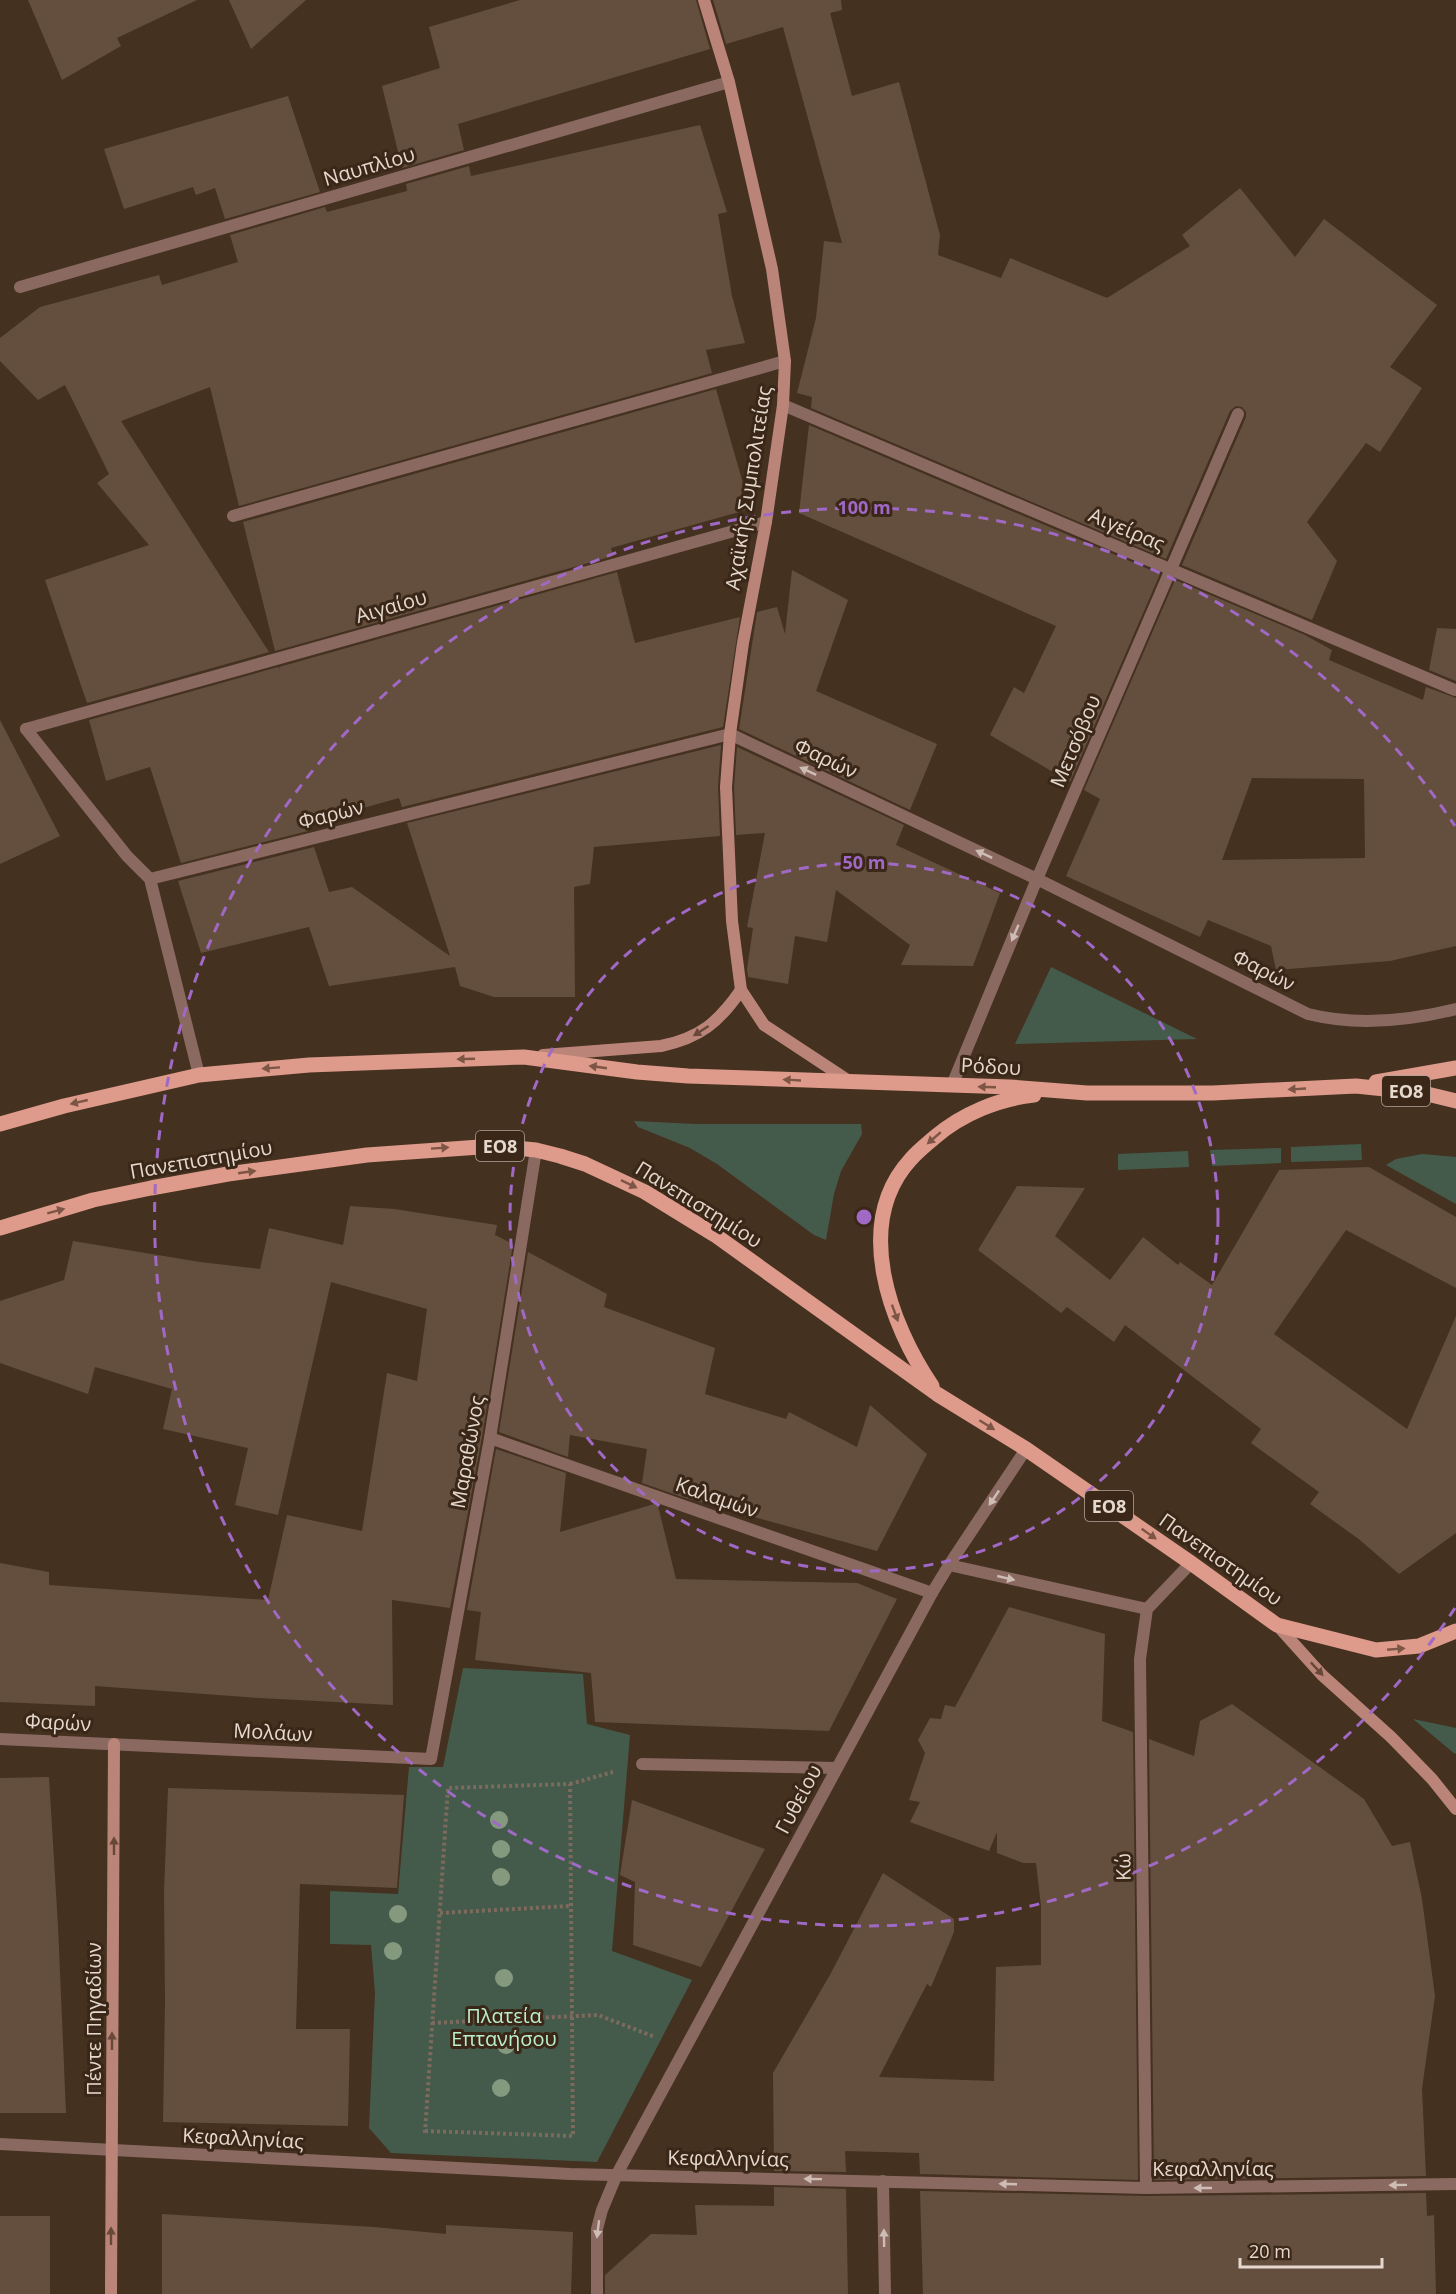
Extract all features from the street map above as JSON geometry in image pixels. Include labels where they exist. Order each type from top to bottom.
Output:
[{"type":"main road","name":"ΕΟ8","points":[[0,1124],[64,1106],[198,1076],[309,1065],[524,1057]]},
{"type":"main road","name":"Ρόδου","points":[[524,1057],[637,1072],[851,1083],[952,1085],[1088,1093],[1213,1093],[1356,1086],[1423,1094],[1456,1101]]},
{"type":"main road","points":[[1356,1086],[1456,1068]]},
{"type":"main road","name":"ΕΟ8","points":[[937,1394],[904,1335],[885,1285],[880,1248],[881,1224],[888,1198],[897,1179],[910,1159],[944,1129],[974,1112],[1021,1097],[1088,1093]]},
{"type":"main road","name":"Πανεπιστημίου","points":[[0,1228],[93,1200],[228,1174],[367,1155],[494,1146],[536,1150],[585,1164],[645,1192],[673,1209],[803,1296],[937,1394],[1026,1449],[1277,1625]]},
{"type":"main road","name":"ΕΟ8","points":[[1277,1625],[1376,1650],[1419,1646],[1456,1631]]},
{"type":"street","name":"Αχαϊκής Συμπολιτείας","points":[[704,0],[729,82],[772,269],[785,361],[783,405],[766,522],[743,643],[730,734],[726,788],[732,921],[741,990]]},
{"type":"street","name":"Ναυπλίου","points":[[20,287],[729,82]]},
{"type":"street","points":[[233,516],[785,361]]},
{"type":"street","name":"Αιγείρας","points":[[783,405],[1455,690]]},
{"type":"street","name":"Μετσόβου","points":[[952,1085],[1037,879],[1238,414]]},
{"type":"street","name":"Αιγαίου","points":[[150,879],[127,856],[26,729],[766,522]]},
{"type":"street","name":"Φαρών","points":[[150,879],[730,734],[1037,879],[1308,1014],[1328,1019],[1386,1020],[1456,1009]]},
{"type":"street","points":[[150,879],[198,1076]]},
{"type":"street","points":[[524,1057],[661,1046],[679,1042],[699,1034],[714,1023],[728,1009],[741,990],[765,1025],[851,1083]]},
{"type":"street","name":"Μαραθώνος","points":[[431,1759],[490,1438],[536,1150]]},
{"type":"street","name":"Καλαμών","points":[[490,1438],[932,1593]]},
{"type":"street","name":"Γυθείου","points":[[597,2294],[597,2229],[617,2174],[932,1593],[1026,1449]]},
{"type":"street","points":[[949,1564],[1147,1608],[1191,1563]]},
{"type":"street","name":"Κώ","points":[[1146,2188],[1140,1659],[1147,1608]]},
{"type":"street","points":[[1277,1625],[1322,1675],[1391,1737],[1432,1779],[1456,1809]]},
{"type":"street","name":"Φαρών","points":[[0,1739],[114,1744]]},
{"type":"street","name":"Μολάων","points":[[114,1744],[431,1759]]},
{"type":"street","name":"Πέντε Πηγαδίων","points":[[111,2294],[114,1744]]},
{"type":"street","points":[[642,1764],[837,1768]]},
{"type":"street","name":"Κεφαλληνίας","points":[[0,2144],[422,2167],[617,2174],[1146,2188],[1456,2184]]},
{"type":"street","points":[[883,2181],[885,2294]]},
{"type":"path","points":[[422,2167],[449,1788],[431,1759]]},
{"type":"path","points":[[449,1788],[570,1784],[642,1764]]},
{"type":"path","points":[[425,2132],[573,2136],[570,1784]]},
{"type":"path","points":[[440,1913],[570,1906]]},
{"type":"path","points":[[432,2023],[598,2014],[685,2049]]},
{"type":"green space","points":[[1051,967],[1197,1039],[1015,1044]]},
{"type":"green space","points":[[634,1121],[696,1124],[861,1124],[862,1134],[841,1171],[834,1194],[826,1240],[814,1235],[717,1164],[690,1148],[638,1127]]},
{"type":"green space","points":[[1361,1144],[1362,1160],[1291,1162],[1291,1147]]},
{"type":"green space","points":[[1281,1148],[1281,1163],[1212,1166],[1210,1150]]},
{"type":"green space","points":[[1188,1151],[1189,1167],[1118,1170],[1118,1154]]},
{"type":"green space","points":[[1422,1154],[1456,1157],[1456,1204],[1386,1165],[1396,1159]]},
{"type":"green space","name":"Πλατεία Επτανήσου","points":[[463,1668],[583,1674],[587,1724],[630,1735],[612,1951],[692,1980],[597,2162],[391,2153],[369,2128],[375,1993],[371,1945],[330,1944],[330,1891],[398,1894],[409,1767],[443,1767]]},
{"type":"green space","points":[[1413,1719],[1456,1728],[1456,1753],[1455,1754]]},
{"type":"building","points":[[28,0],[197,0],[117,38],[121,46],[62,80]]},
{"type":"building","points":[[229,0],[306,0],[251,49]]},
{"type":"building","points":[[520,0],[696,0],[710,49],[458,124],[464,150],[402,168],[382,86],[440,68],[429,27]]},
{"type":"building","points":[[713,0],[841,0],[842,10],[830,13],[852,96],[899,82],[940,235],[938,255],[1001,278],[1010,258],[1107,298],[1190,246],[1182,235],[1240,188],[1295,257],[1324,219],[1437,305],[1390,367],[1422,388],[1380,452],[1366,443],[1307,522],[1337,561],[1312,620],[1182,565],[1246,417],[1246,412],[1242,407],[1236,406],[1230,411],[1166,559],[811,408],[812,397],[797,393],[816,318],[824,241],[842,243],[783,27],[726,44]]},
{"type":"building","points":[[288,96],[320,192],[225,219],[215,188],[196,195],[193,187],[124,209],[104,149]]},
{"type":"building","points":[[700,125],[727,212],[718,214],[732,296],[745,343],[706,350],[712,373],[239,506],[210,387],[121,421],[269,652],[87,703],[45,580],[149,545],[97,483],[109,474],[65,385],[38,400],[0,361],[0,338],[40,307],[159,275],[162,285],[238,262],[230,235],[325,207],[327,212],[407,191],[406,184],[469,166],[471,176]]},
{"type":"building","points":[[716,389],[746,494],[746,510],[611,548],[613,556],[275,651],[243,522]]},
{"type":"building","points":[[809,425],[1160,574],[1070,782],[990,735],[1014,687],[1024,693],[1056,626],[799,513]]},
{"type":"building","points":[[792,570],[848,600],[816,691],[937,744],[910,810],[739,729],[757,612],[777,607],[785,634]]},
{"type":"building","points":[[617,572],[635,643],[740,617],[723,727],[402,807],[399,798],[306,824],[308,831],[181,863],[150,767],[106,781],[89,720],[278,667],[280,670],[279,667]]},
{"type":"building","points":[[1175,580],[1305,635],[1332,650],[1329,660],[1423,700],[1426,687],[1456,698],[1456,946],[1390,961],[1276,970],[1271,946],[1208,920],[1200,937],[1066,876],[1100,799],[1084,790]],"holes":[[[1252,778],[1364,779],[1365,858],[1222,860]]]},
{"type":"building","points":[[1437,628],[1456,629],[1456,681],[1429,670]]},
{"type":"building","points":[[0,720],[60,836],[0,864]]},
{"type":"building","points":[[721,745],[718,787],[720,836],[594,847],[590,884],[574,887],[575,997],[494,997],[460,986],[455,967],[329,986],[309,927],[201,953],[178,881],[314,847],[329,892],[352,887],[450,956],[407,823]]},
{"type":"building","points":[[737,747],[904,825],[896,845],[1000,893],[973,966],[901,965],[910,945],[836,890],[827,942],[795,936],[788,984],[748,977],[747,969],[753,928],[747,927],[765,833],[736,835],[734,787]]},
{"type":"building","points":[[1369,1167],[1456,1217],[1456,1288],[1346,1230],[1274,1334],[1407,1429],[1456,1316],[1456,1533],[1399,1574],[1360,1540],[1310,1504],[1319,1492],[1251,1443],[1261,1429],[1125,1325],[1114,1342],[1067,1307],[1061,1313],[978,1250],[1017,1186],[1085,1188],[1055,1236],[1110,1280],[1143,1237],[1178,1265],[1180,1262],[1212,1285],[1279,1170]]},
{"type":"building","points":[[350,1206],[394,1209],[497,1225],[495,1235],[513,1244],[482,1437],[450,1608],[392,1600],[393,1705],[95,1686],[95,1706],[0,1702],[0,1563],[49,1572],[49,1585],[268,1600],[287,1515],[362,1531],[387,1373],[417,1381],[427,1309],[331,1282],[278,1515],[235,1505],[248,1448],[163,1429],[172,1389],[95,1367],[88,1394],[0,1363],[0,1301],[64,1280],[73,1241],[200,1262],[260,1269],[269,1228],[343,1245]]},
{"type":"building","points":[[528,1252],[607,1294],[604,1307],[715,1348],[705,1394],[786,1419],[789,1412],[857,1447],[870,1405],[927,1454],[877,1551],[682,1497],[642,1483],[647,1449],[570,1435],[568,1457],[499,1432]]},
{"type":"building","points":[[496,1449],[566,1473],[560,1532],[654,1504],[658,1506],[676,1579],[857,1583],[897,1599],[829,1731],[595,1722],[591,1673],[475,1660],[481,1612],[467,1610]]},
{"type":"building","points":[[1009,1607],[1105,1634],[1102,1721],[1133,1732],[1138,2180],[920,2174],[919,2153],[845,2151],[846,2172],[774,2171],[773,2073],[831,1973],[883,1873],[954,1919],[954,1932],[931,1987],[927,1984],[879,2077],[994,2081],[996,1967],[1041,1965],[1041,1906],[1036,1863],[1023,1863],[997,1853],[997,1832],[989,1851],[910,1822],[920,1802],[909,1800],[925,1753],[918,1740],[930,1718],[941,1719],[945,1705],[955,1707]]},
{"type":"building","points":[[1232,1704],[1364,1799],[1392,1846],[1410,1842],[1422,1899],[1435,1996],[1422,2089],[1426,2176],[1154,2180],[1149,1739],[1194,1756],[1200,1721]]},
{"type":"building","points":[[49,1777],[66,2113],[0,2113],[0,1778]]},
{"type":"building","points":[[168,1788],[404,1795],[397,1888],[300,1884],[296,2029],[350,2029],[348,2126],[163,2122],[164,1892]]},
{"type":"building","points":[[632,1800],[765,1849],[701,1967],[633,1945],[635,1882],[620,1875]]},
{"type":"building","points":[[774,2187],[846,2189],[848,2294],[605,2294],[605,2275],[651,2234],[697,2235],[695,2205],[774,2206]]},
{"type":"building","points":[[920,2191],[1146,2196],[1426,2193],[1427,2216],[1434,2215],[1436,2294],[923,2294]]},
{"type":"building","points":[[162,2214],[374,2227],[446,2234],[446,2225],[573,2232],[571,2294],[162,2294]]},
{"type":"building","points":[[0,2216],[50,2216],[50,2294],[0,2294]]}]
